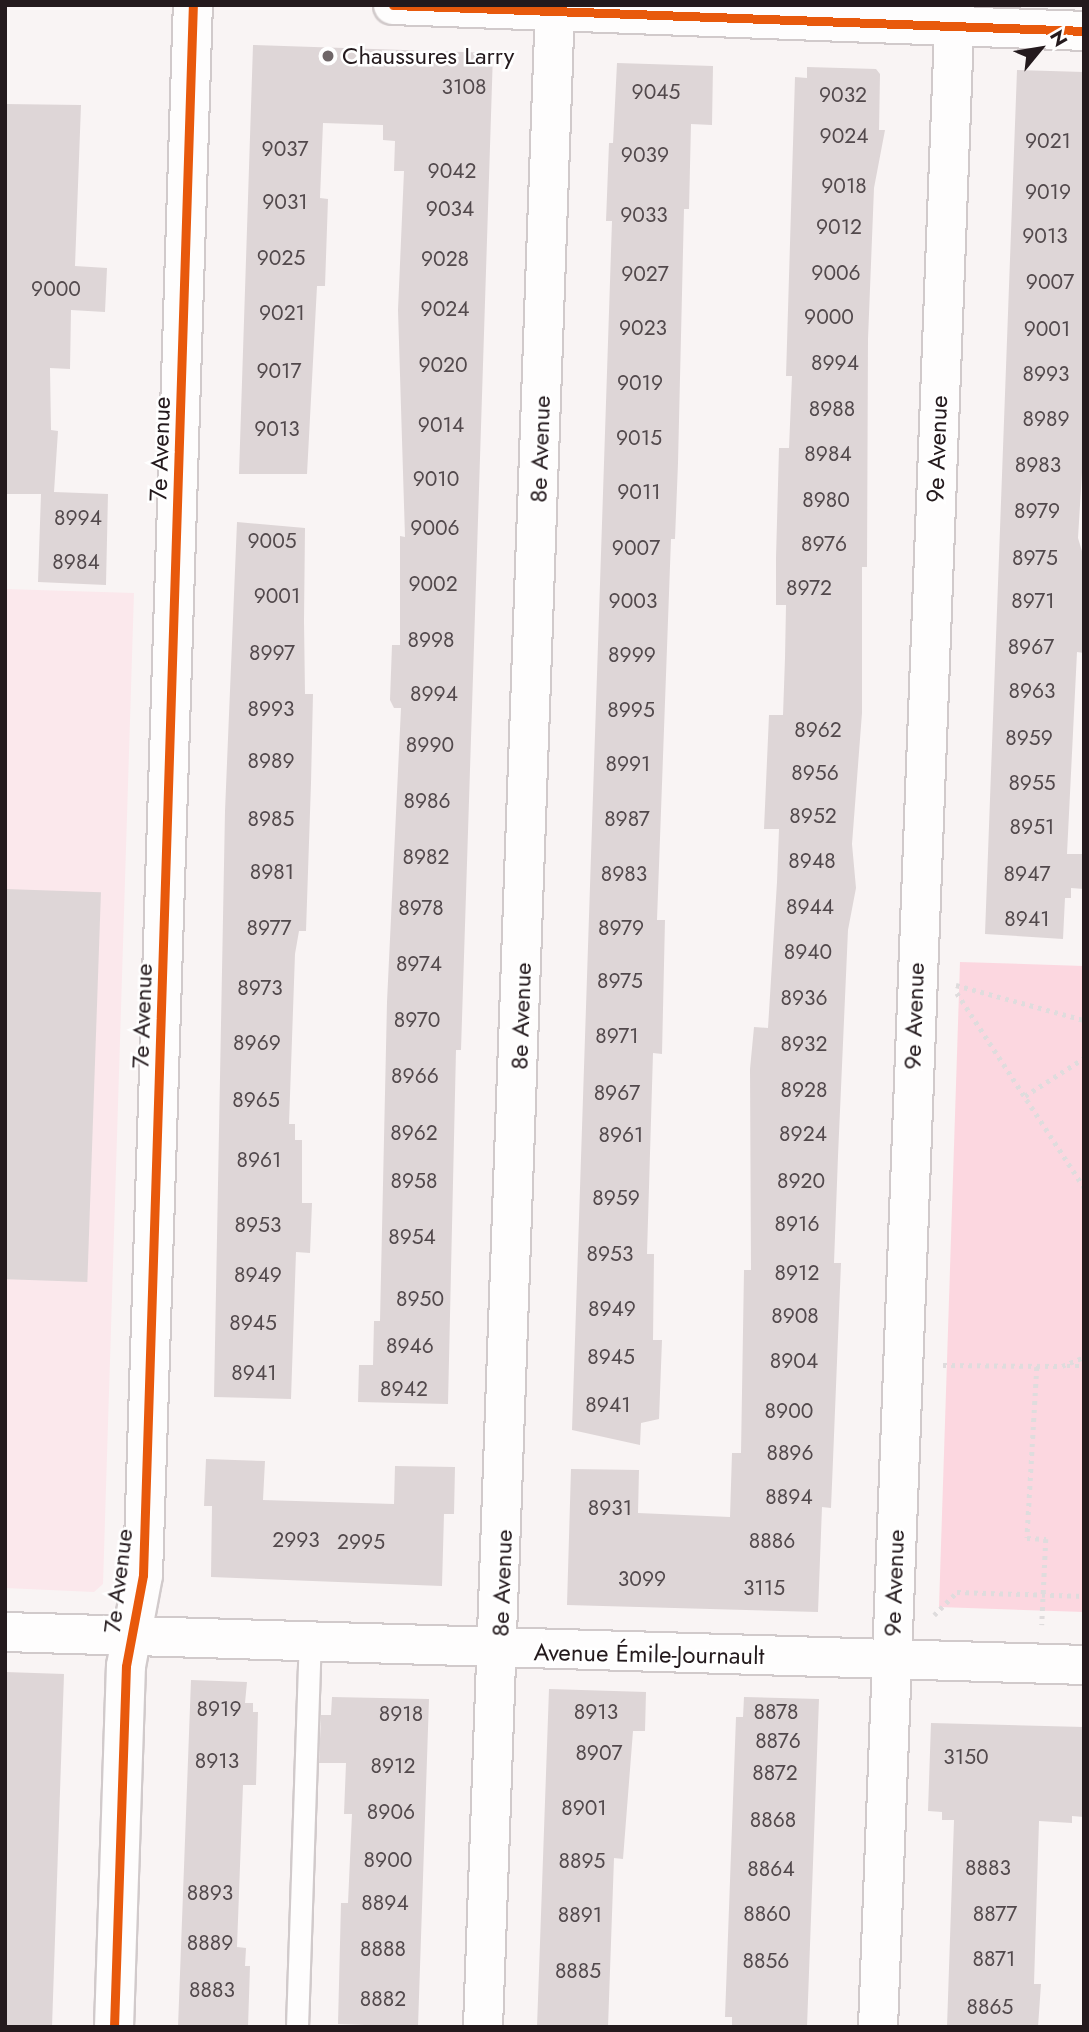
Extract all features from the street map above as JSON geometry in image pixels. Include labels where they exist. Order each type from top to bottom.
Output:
[{"type":"street","name":"7e Avenue","points":[[114,2027],[126,1666],[144,1575],[193,5]]},
{"type":"street","points":[[393,5],[954,15],[1084,31]]},
{"type":"street","name":"8e Avenue","points":[[483,2027],[499,1651],[555,8]]},
{"type":"street","name":"9e Avenue","points":[[878,2027],[954,15]]},
{"type":"street","name":"Avenue Émile-Journault","points":[[5,1632],[499,1651],[1084,1665]]},
{"type":"lane","points":[[297,2027],[310,1643]]},
{"type":"path","points":[[1084,1020],[951,984],[1084,1187]]},
{"type":"path","points":[[1025,1096],[1084,1058]]},
{"type":"path","points":[[1062,1366],[1084,1357]]},
{"type":"path","points":[[903,1364],[1084,1366]]},
{"type":"path","points":[[1037,1367],[1027,1538],[1046,1539],[1041,1663]]},
{"type":"path","points":[[891,1660],[957,1592],[1084,1596]]},
{"type":"shaded area","points":[[5,589],[134,593],[103,1584],[94,1592],[5,1588]]},
{"type":"shaded area","points":[[960,962],[1084,966],[1084,1612],[939,1607]]},
{"type":"building","points":[[253,45],[493,53],[461,1050],[456,1050],[448,1404],[358,1402],[359,1365],[373,1365],[374,1321],[380,1321],[387,1002],[401,708],[394,708],[390,700],[392,645],[400,645],[400,536],[405,537],[398,310],[404,171],[394,171],[395,141],[383,140],[383,125],[323,123],[320,198],[328,199],[325,286],[317,286],[307,474],[239,474]]},
{"type":"building","points":[[617,63],[713,66],[712,125],[691,124],[689,209],[684,209],[678,463],[675,539],[671,539],[657,920],[665,920],[662,1054],[653,1053],[647,1254],[654,1254],[653,1340],[662,1340],[659,1419],[641,1423],[640,1445],[572,1430],[612,221],[606,221],[609,143],[613,143]]},
{"type":"building","points":[[807,67],[876,69],[880,74],[879,130],[885,130],[874,188],[868,339],[867,567],[862,567],[862,713],[852,844],[856,888],[848,930],[838,1156],[834,1263],[841,1263],[831,1508],[822,1507],[818,1612],[567,1605],[571,1469],[639,1470],[638,1513],[730,1517],[732,1453],[741,1453],[744,1270],[751,1270],[750,1069],[754,1027],[768,1028],[777,882],[779,829],[764,829],[769,715],[783,715],[786,605],[776,605],[776,558],[779,448],[789,448],[792,376],[786,376],[795,77],[807,78]]},
{"type":"building","points":[[1017,70],[1084,72],[1084,440],[1078,538],[1084,558],[1084,653],[1077,652],[1067,854],[1084,854],[1084,889],[1071,888],[1071,898],[1065,898],[1063,939],[985,934]]},
{"type":"building","points":[[5,104],[81,105],[75,266],[107,268],[105,312],[71,310],[70,369],[50,368],[51,430],[58,431],[54,492],[108,494],[106,585],[38,582],[41,494],[5,494]]},
{"type":"building","points":[[237,522],[305,528],[305,694],[313,694],[311,783],[306,931],[299,931],[295,954],[289,1124],[295,1124],[295,1140],[302,1140],[302,1203],[312,1203],[310,1253],[296,1252],[291,1399],[214,1397],[225,811]]},
{"type":"building","points":[[5,889],[101,892],[87,1282],[5,1279]]},
{"type":"building","points":[[206,1459],[265,1461],[263,1500],[394,1504],[395,1466],[455,1467],[454,1514],[444,1514],[442,1586],[211,1577],[212,1506],[204,1506]]},
{"type":"building","points":[[5,1672],[64,1674],[52,2027],[5,2027]]},
{"type":"building","points":[[191,1680],[247,1682],[245,1703],[253,1703],[253,1712],[258,1712],[256,1785],[243,1785],[237,1947],[246,1948],[245,1966],[250,1966],[248,2027],[178,2027]]},
{"type":"building","points":[[549,1689],[646,1692],[645,1731],[633,1731],[623,1859],[614,1858],[608,2027],[537,2027]]},
{"type":"building","points":[[332,1697],[429,1699],[418,2027],[338,2024],[341,1903],[348,1903],[352,1814],[344,1814],[346,1763],[319,1763],[321,1715],[331,1715]]},
{"type":"building","points":[[744,1697],[819,1699],[807,2027],[732,2027],[732,2017],[725,2017],[736,1717],[743,1717]]},
{"type":"building","points":[[931,1723],[1084,1727],[1084,1817],[1072,1816],[1072,1823],[1039,1821],[1034,1984],[1041,1984],[1038,2027],[947,2027],[954,1820],[942,1820],[942,1812],[928,1811]]},
{"type":"cycle path","points":[[114,2027],[126,1666],[143,1575],[193,5]]},
{"type":"cycle path","points":[[393,5],[1084,31]]},
{"type":"place","name":"Chaussures Larry","points":[[328,56]]}]
